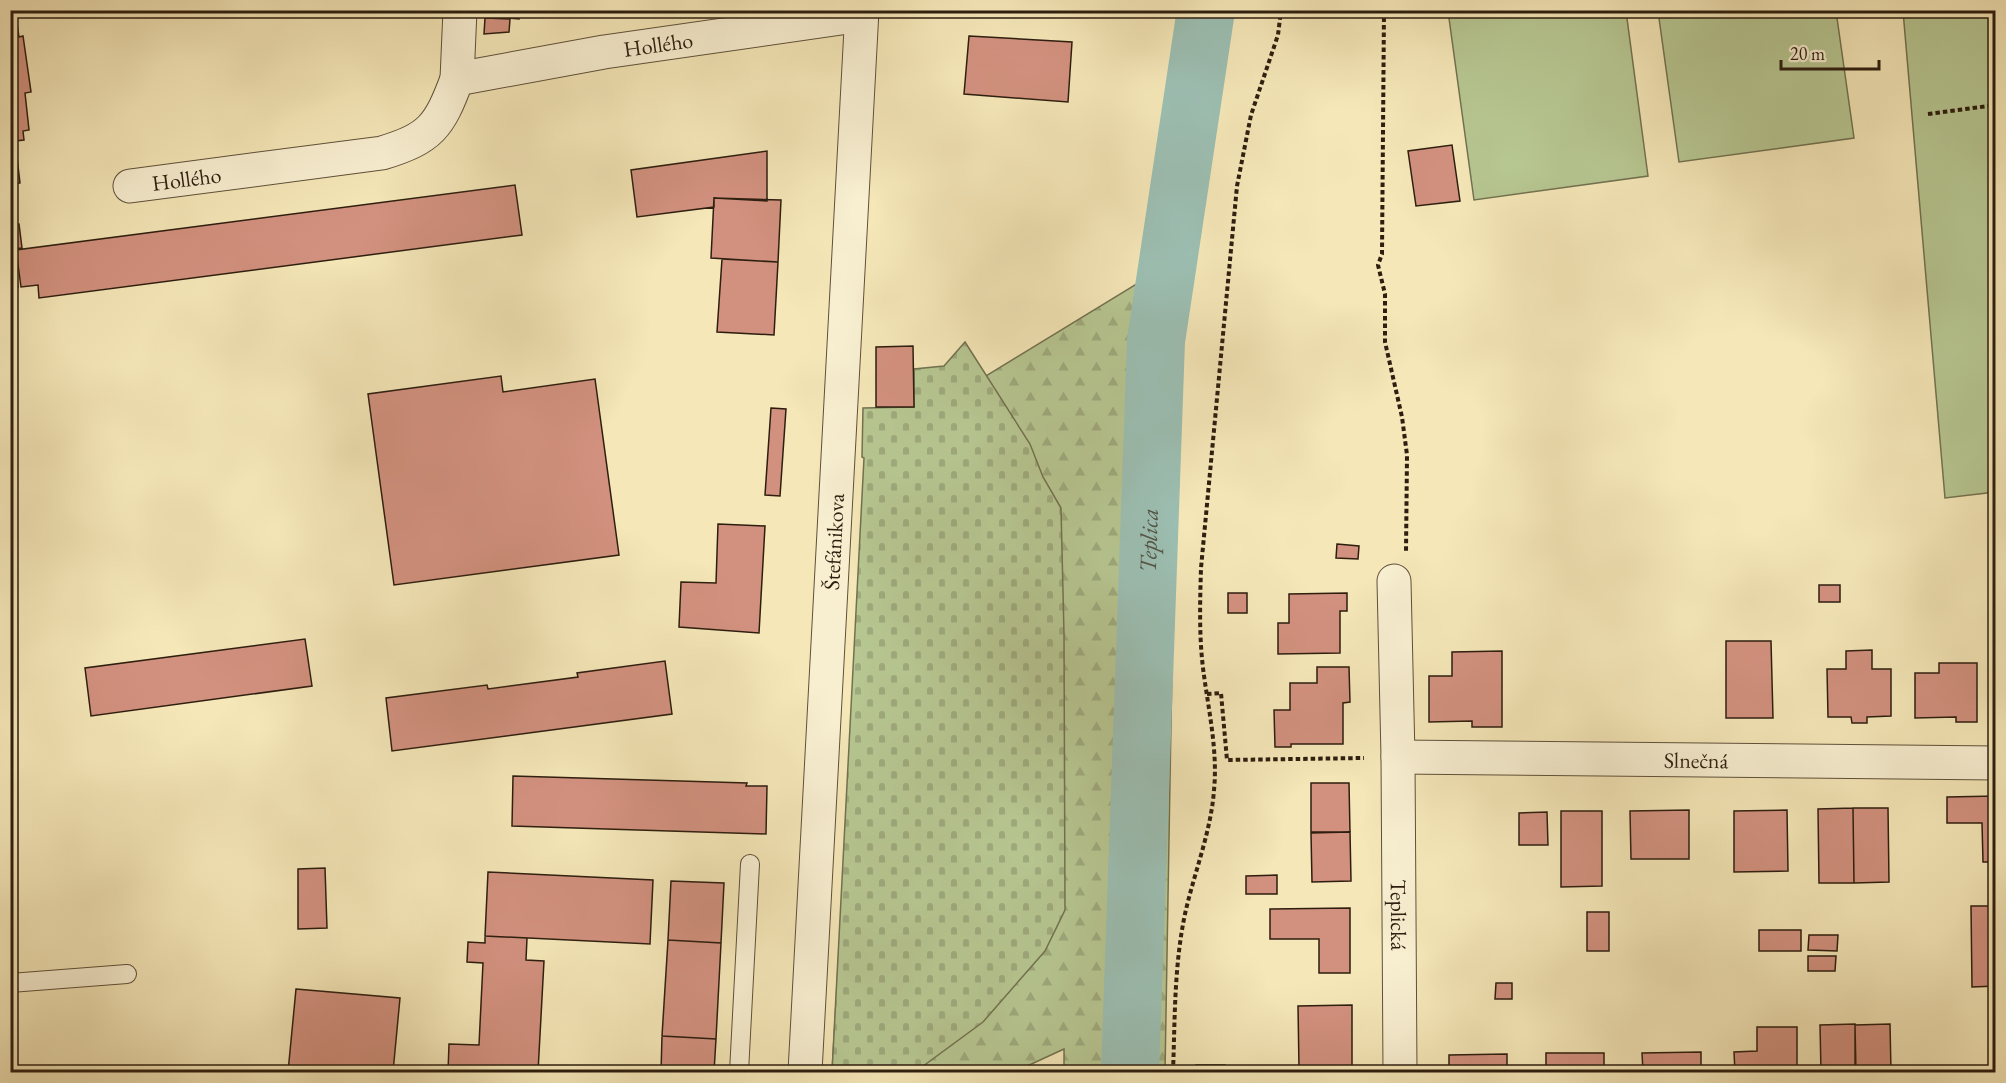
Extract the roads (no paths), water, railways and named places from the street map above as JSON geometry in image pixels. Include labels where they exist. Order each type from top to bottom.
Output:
[{"type":"street","name":"Hollého","points":[[130,186],[382,153],[409,145],[428,133],[444,112],[457,79],[460,10]]},
{"type":"street","name":"Hollého","points":[[457,79],[604,52],[862,13]]},
{"type":"street","name":"Štefánikova","points":[[806,1072],[862,13]]},
{"type":"street","name":"Teplická","points":[[1394,581],[1401,1072]]},
{"type":"street","name":"Slnečná","points":[[1398,757],[1995,763]]},
{"type":"lane","points":[[739,1072],[750,864]]},
{"type":"lane","points":[[10,983],[127,974]]},
{"type":"waterway","name":"Teplica","points":[[1130,1072],[1156,341],[1206,10]]}]
